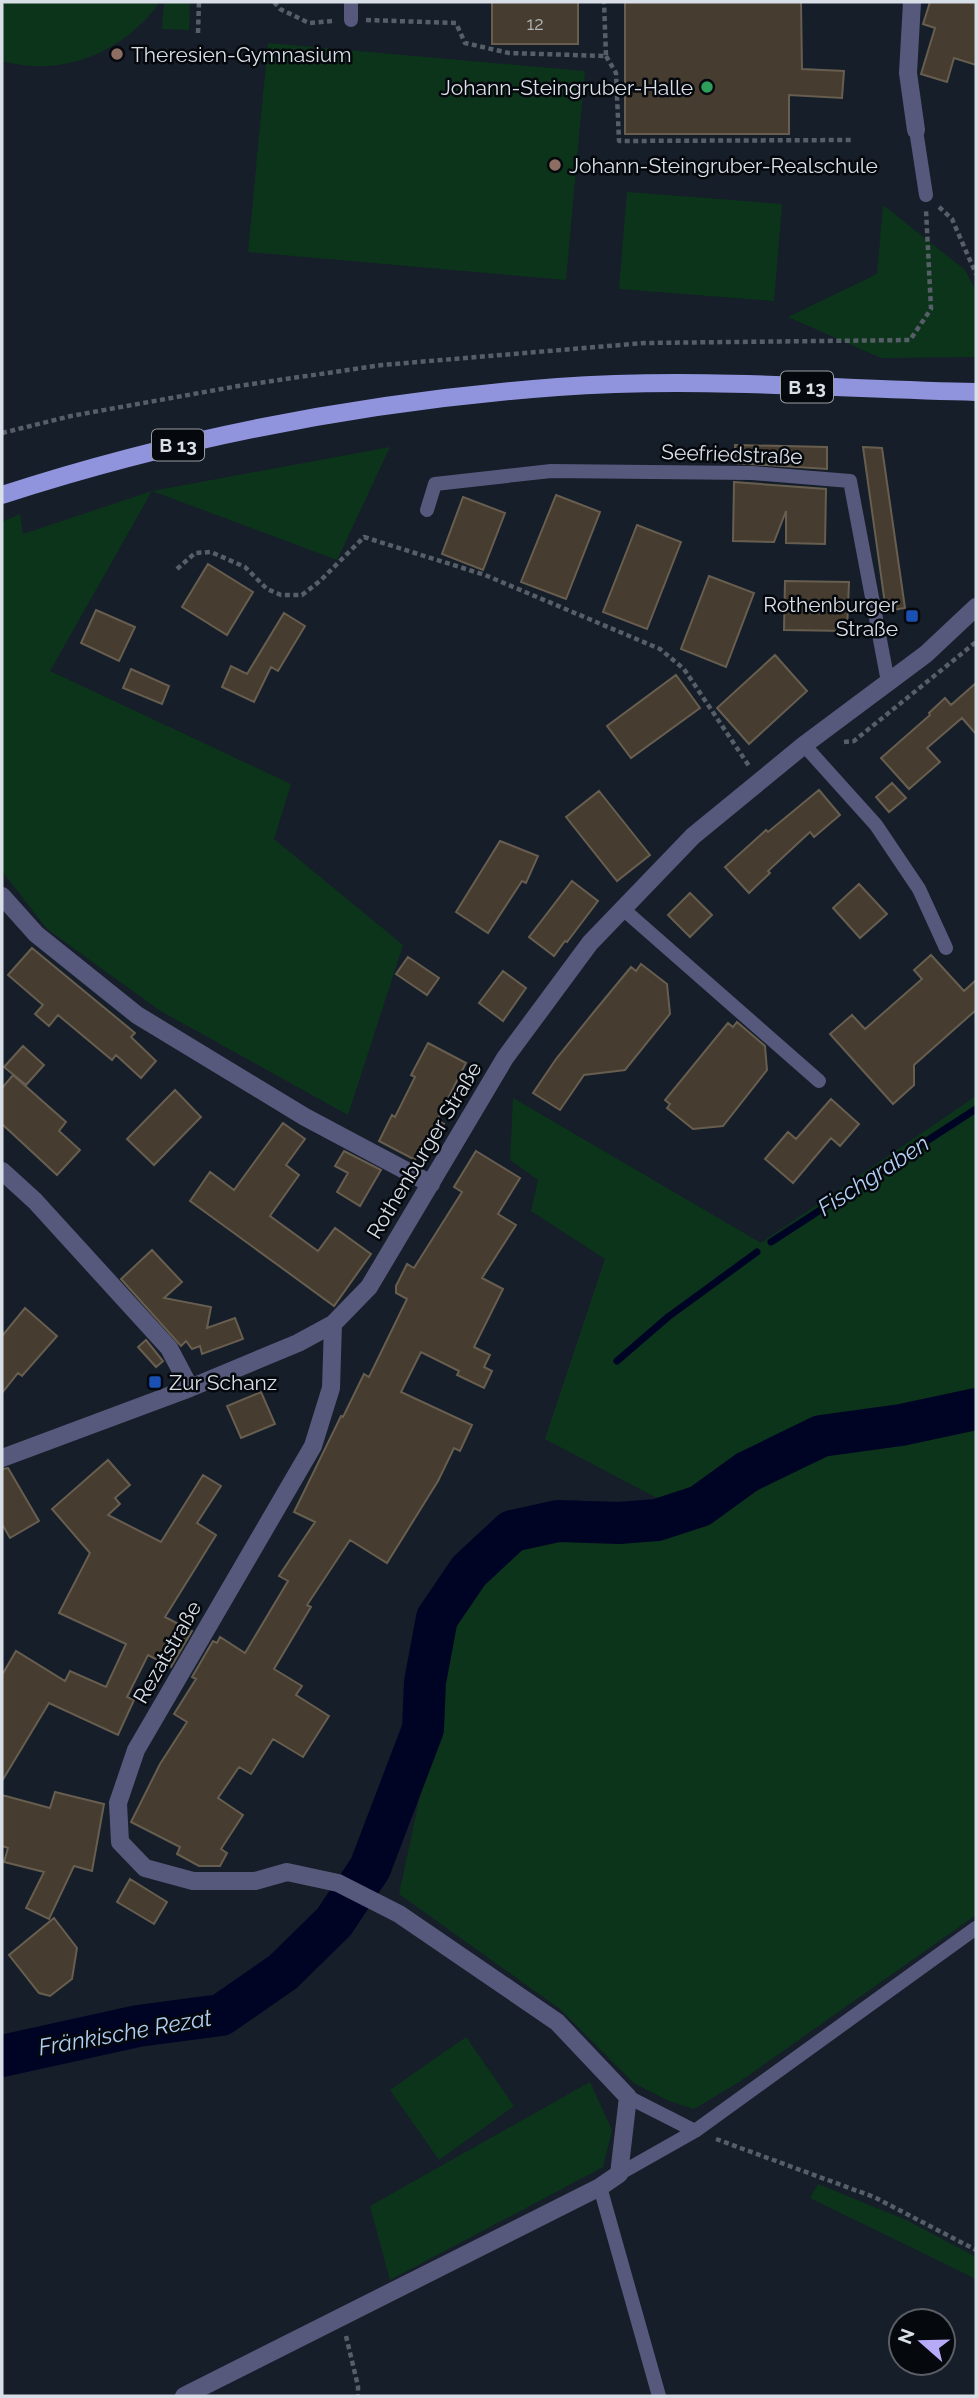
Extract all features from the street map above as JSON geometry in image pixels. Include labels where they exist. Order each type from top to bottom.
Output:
[{"type":"main road","name":"B 13","points":[[2,495],[66,474],[247,430],[453,398],[558,387],[651,385],[753,385],[976,392]]},
{"type":"street","points":[[912,2],[908,73],[916,130]]},
{"type":"street","name":"Rothenburger Straße","points":[[2,1458],[190,1388],[298,1343],[333,1324],[369,1287],[505,1058],[590,943],[693,836],[804,745],[926,654],[976,607]]},
{"type":"street","points":[[2,896],[36,934],[138,1015],[305,1117],[431,1184]]},
{"type":"street","points":[[2,1171],[35,1201],[169,1348],[190,1388]]},
{"type":"street","name":"Rezatstraße","points":[[333,1324],[331,1388],[313,1446],[136,1750],[118,1802],[120,1842],[145,1868],[193,1881],[256,1881],[287,1871],[338,1883],[400,1914],[557,2022],[628,2097]]},
{"type":"street","points":[[184,2396],[600,2187],[619,2174],[628,2097]]},
{"type":"lane","points":[[351,2],[351,20]]},
{"type":"lane","points":[[916,130],[926,195]]},
{"type":"lane","name":"Seefriedstraße","points":[[427,510],[435,484],[551,471],[752,473],[850,481],[888,682]]},
{"type":"lane","points":[[804,745],[876,825],[919,889],[946,948]]},
{"type":"lane","points":[[622,909],[819,1080]]},
{"type":"lane","points":[[619,2174],[695,2131],[976,1928]]},
{"type":"lane","points":[[628,2097],[695,2131]]},
{"type":"lane","points":[[600,2187],[659,2396]]},
{"type":"path","points":[[198,33],[199,2]]},
{"type":"path","points":[[274,2],[280,9],[309,23],[351,20],[456,23],[465,43],[509,53],[606,56]]},
{"type":"path","points":[[604,2],[606,56],[616,73],[619,141],[852,139]]},
{"type":"path","points":[[926,195],[952,219],[976,274]]},
{"type":"path","points":[[2,433],[71,415],[238,386],[382,365],[644,343],[910,340],[931,309],[926,195]]},
{"type":"path","points":[[177,569],[195,553],[211,552],[245,567],[267,589],[281,595],[302,595],[364,537],[485,575],[660,649],[684,669],[759,781]]},
{"type":"path","points":[[695,2131],[874,2197],[976,2250]]},
{"type":"path","points":[[342,2318],[358,2396]]},
{"type":"green space","points":[[2,2],[160,2],[129,35],[110,47],[90,57],[47,66],[2,61]]},
{"type":"green space","points":[[164,2],[190,2],[189,30],[162,29]]},
{"type":"green space","points":[[268,43],[585,71],[566,280],[248,252]]},
{"type":"green space","points":[[627,192],[782,204],[774,301],[619,289]]},
{"type":"green space","points":[[883,205],[965,270],[976,291],[976,357],[881,358],[788,317],[877,274]]},
{"type":"green space","points":[[390,447],[337,560],[152,491]]},
{"type":"green space","points":[[152,491],[50,671],[291,784],[274,839],[403,945],[348,1115],[159,1010],[47,929],[2,871],[2,522],[20,514],[23,534]]},
{"type":"green space","points":[[976,1096],[976,1915],[739,2082],[694,2109],[669,2101],[634,2083],[560,2009],[399,1894],[436,1721],[444,1640],[482,1576],[531,1537],[570,1530],[638,1539],[693,1517],[545,1439],[605,1259],[531,1211],[538,1180],[510,1160],[513,1098],[761,1243]]},
{"type":"green space","points":[[466,2037],[514,2106],[439,2160],[390,2090]]},
{"type":"green space","points":[[590,2082],[612,2130],[603,2167],[390,2280],[370,2206]]},
{"type":"green space","points":[[818,2184],[906,2220],[976,2257],[976,2279],[810,2198]]},
{"type":"building","points":[[492,2],[578,2],[578,44],[492,44]]},
{"type":"building","name":"Johann-Steingruber-Halle","points":[[625,2],[801,2],[802,69],[844,71],[842,98],[789,95],[789,134],[625,134]]},
{"type":"building","points":[[930,2],[976,2],[976,65],[954,58],[947,82],[921,74],[935,28],[923,24]]},
{"type":"building","points":[[735,445],[827,447],[827,469],[735,463]]},
{"type":"building","points":[[863,447],[882,448],[905,608],[886,611]]},
{"type":"building","points":[[734,482],[826,489],[825,544],[786,543],[786,511],[774,542],[733,541]]},
{"type":"building","points":[[556,495],[600,512],[566,599],[521,582]]},
{"type":"building","points":[[463,497],[505,513],[483,570],[442,554]]},
{"type":"building","points":[[637,525],[681,542],[647,629],[603,612]]},
{"type":"building","points":[[208,564],[253,592],[227,635],[182,607]]},
{"type":"building","points":[[709,576],[754,593],[726,667],[681,649]]},
{"type":"building","points":[[785,581],[849,582],[847,631],[784,630]]},
{"type":"building","points":[[96,610],[135,627],[119,661],[81,643]]},
{"type":"building","points":[[284,613],[305,626],[278,671],[271,667],[254,702],[222,687],[231,666],[247,674]]},
{"type":"building","points":[[775,655],[807,691],[749,744],[717,708]]},
{"type":"building","points":[[131,669],[169,686],[162,704],[123,688]]},
{"type":"building","points":[[676,675],[700,708],[631,758],[607,726]]},
{"type":"building","points":[[976,683],[976,734],[962,718],[927,748],[940,762],[909,789],[881,758],[930,715],[945,698],[951,705]]},
{"type":"building","points":[[892,783],[906,798],[889,812],[876,797]]},
{"type":"building","points":[[819,790],[840,815],[814,837],[810,832],[768,871],[770,873],[749,893],[725,867],[766,830],[768,832]]},
{"type":"building","points":[[599,791],[650,855],[617,881],[566,817]]},
{"type":"building","points":[[500,841],[538,856],[526,883],[522,881],[488,933],[456,912]]},
{"type":"building","points":[[572,881],[598,901],[554,956],[529,937]]},
{"type":"building","points":[[859,884],[887,914],[860,938],[833,908]]},
{"type":"building","points":[[690,893],[712,915],[690,937],[668,915]]},
{"type":"building","points":[[32,948],[135,1033],[131,1037],[156,1061],[141,1078],[116,1055],[112,1060],[58,1015],[49,1026],[35,1014],[43,1005],[8,975]]},
{"type":"building","points":[[931,955],[964,991],[976,980],[976,1010],[914,1065],[914,1085],[893,1104],[830,1034],[852,1015],[865,1029],[922,979],[914,970]]},
{"type":"building","points":[[408,957],[439,978],[427,995],[396,974]]},
{"type":"building","points":[[641,964],[667,984],[670,1014],[625,1070],[584,1075],[560,1110],[533,1093],[556,1059],[631,967],[636,971]]},
{"type":"building","points":[[503,971],[526,988],[503,1021],[479,1003]]},
{"type":"building","points":[[737,1022],[765,1046],[767,1070],[723,1126],[693,1129],[667,1108],[670,1104],[665,1100],[728,1023],[733,1027]]},
{"type":"building","points":[[428,1043],[466,1063],[437,1120],[444,1124],[435,1140],[428,1136],[415,1160],[379,1141],[392,1115],[395,1117],[415,1077],[411,1075]]},
{"type":"building","points":[[23,1046],[44,1065],[26,1085],[4,1067]]},
{"type":"building","points":[[13,1075],[66,1122],[59,1131],[80,1150],[57,1175],[2,1124],[2,1088]]},
{"type":"building","points":[[175,1090],[201,1117],[154,1165],[127,1139]]},
{"type":"building","points":[[831,1099],[859,1124],[840,1146],[831,1138],[793,1183],[765,1159],[788,1132],[796,1139]]},
{"type":"building","points":[[283,1123],[305,1139],[286,1165],[299,1175],[270,1216],[318,1251],[335,1228],[371,1254],[334,1306],[190,1201],[210,1172],[234,1190]]},
{"type":"building","points":[[344,1151],[381,1170],[360,1206],[337,1192],[348,1173],[335,1166]]},
{"type":"building","points":[[476,1151],[520,1178],[498,1214],[516,1225],[482,1278],[503,1289],[474,1347],[490,1355],[484,1367],[492,1371],[484,1388],[457,1375],[459,1371],[421,1352],[401,1392],[472,1425],[460,1451],[454,1448],[438,1481],[387,1563],[350,1540],[307,1605],[311,1607],[274,1669],[302,1686],[296,1695],[329,1716],[303,1757],[273,1739],[251,1774],[239,1767],[218,1798],[243,1815],[221,1849],[227,1853],[220,1866],[199,1866],[177,1854],[180,1847],[131,1822],[160,1764],[187,1722],[174,1714],[196,1679],[192,1677],[213,1641],[217,1643],[220,1637],[245,1653],[288,1581],[279,1576],[315,1522],[294,1512],[341,1416],[343,1417],[364,1374],[369,1377],[407,1299],[396,1293],[396,1286],[407,1264],[414,1268],[462,1192],[454,1187]]},
{"type":"building","points":[[152,1250],[182,1282],[164,1298],[211,1307],[207,1328],[235,1318],[243,1339],[202,1354],[200,1346],[192,1349],[186,1341],[181,1346],[121,1279]]},
{"type":"building","points":[[25,1308],[57,1336],[22,1376],[18,1373],[2,1393],[2,1336]]},
{"type":"building","points":[[146,1340],[163,1361],[156,1367],[138,1347]]},
{"type":"building","points":[[261,1392],[275,1424],[241,1438],[227,1406]]},
{"type":"building","points":[[108,1460],[130,1485],[115,1498],[120,1504],[108,1515],[161,1542],[203,1475],[221,1486],[197,1523],[216,1535],[165,1617],[192,1631],[171,1667],[148,1655],[127,1697],[134,1700],[118,1735],[49,1703],[2,1781],[2,1675],[16,1651],[65,1681],[70,1671],[106,1687],[126,1644],[59,1613],[90,1553],[52,1509]]},
{"type":"building","points":[[8,1468],[39,1521],[10,1538],[2,1524],[2,1469]]},
{"type":"building","points":[[55,1792],[104,1804],[92,1871],[74,1866],[49,1919],[26,1908],[44,1872],[4,1862],[8,1848],[2,1846],[2,1795],[50,1808]]},
{"type":"building","points":[[130,1879],[167,1902],[154,1924],[117,1902]]},
{"type":"building","points":[[54,1918],[77,1948],[72,1979],[50,1996],[39,1993],[9,1955]]},
{"type":"waterway","name":"Fischgraben","points":[[771,1242],[976,1109]]},
{"type":"waterway","name":"Fischgraben","points":[[617,1361],[668,1317],[757,1252]]},
{"type":"waterway","name":"Fränkische Rezat","points":[[2,2056],[138,2026],[221,2015],[283,1972],[334,1922],[370,1868],[423,1729],[425,1682],[437,1618],[469,1571],[512,1531],[558,1521],[619,1523],[657,1520],[700,1506],[747,1472],[821,1436],[901,1425],[976,1409]]},
{"type":"place","name":"Theresien-Gymnasium","points":[[117,54]]},
{"type":"place","name":"Johann-Steingruber-Halle","points":[[707,87]]},
{"type":"place","name":"Johann-Steingruber-Realschule","points":[[555,165]]},
{"type":"place","name":"Rothenburger Straße","points":[[912,616]]},
{"type":"place","name":"Zur Schanz","points":[[155,1382]]}]
